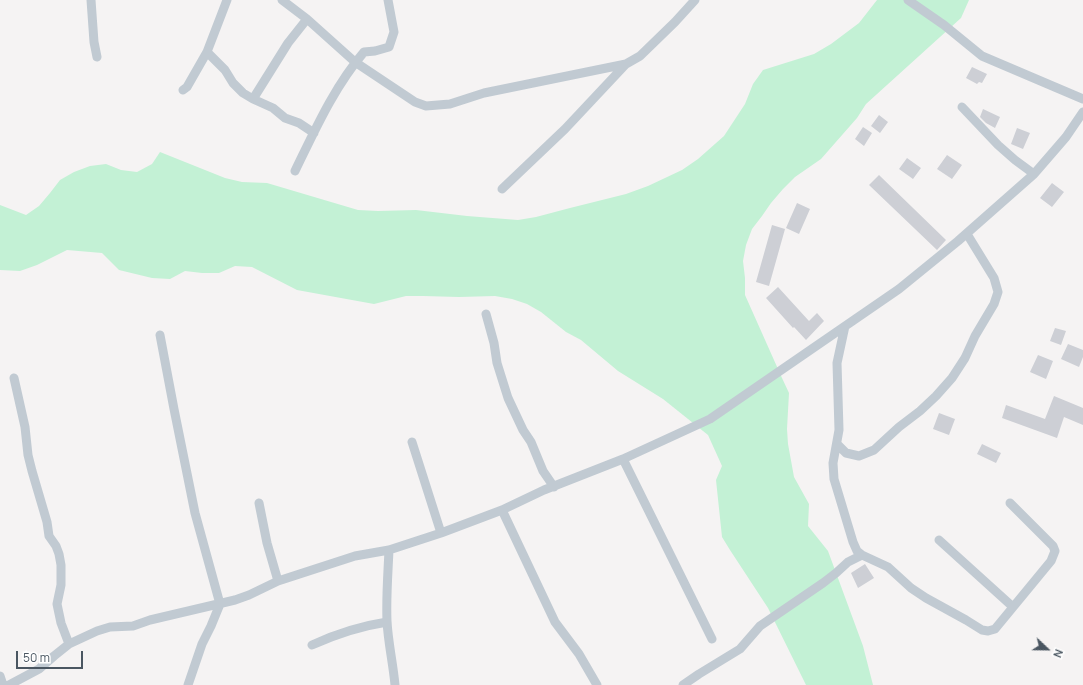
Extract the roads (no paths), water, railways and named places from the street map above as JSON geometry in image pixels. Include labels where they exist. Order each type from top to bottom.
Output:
[{"type":"street","points":[[91,0],[94,42],[97,57]]},
{"type":"street","points":[[183,90],[187,87],[207,52],[227,0]]},
{"type":"street","points":[[282,0],[307,19],[355,62],[416,102],[426,106],[450,104],[484,94],[626,64]]},
{"type":"street","points":[[295,171],[329,102],[355,62],[364,52],[389,47],[394,32],[388,0]]},
{"type":"street","points":[[502,189],[565,129],[626,64],[640,56],[695,0]]},
{"type":"street","points":[[908,0],[944,25],[982,56],[1083,99]]},
{"type":"street","points":[[253,99],[288,43],[307,19]]},
{"type":"street","points":[[207,52],[226,70],[233,82],[243,93],[273,108],[285,118],[299,123],[314,133]]},
{"type":"street","points":[[962,107],[998,145],[1034,174]]},
{"type":"street","points":[[9,685],[39,669],[69,644],[97,630],[110,627],[133,626],[150,620],[220,604],[249,595],[278,581],[355,556],[389,550],[441,533],[502,510],[623,459],[710,419],[899,289],[967,234],[1034,174],[1066,137],[1083,112]]},
{"type":"street","points":[[837,444],[846,453],[859,456],[874,450],[936,396],[952,378],[965,358],[975,336],[994,304],[998,292],[994,278],[967,234]]},
{"type":"street","points":[[486,314],[494,343],[497,363],[508,398],[523,430],[531,442],[543,471],[554,487]]},
{"type":"street","points":[[845,326],[837,363],[839,430],[832,463],[834,479],[857,551],[862,556],[888,567],[911,588],[982,630],[988,631],[995,629],[1051,560],[1055,551],[1053,546],[1010,503]]},
{"type":"street","points":[[160,335],[195,513],[220,604],[202,644],[188,685]]},
{"type":"street","points":[[14,378],[25,427],[28,455],[32,471],[47,522],[49,536],[56,546],[60,560],[61,585],[57,604],[61,622],[69,644]]},
{"type":"street","points":[[412,442],[441,533]]},
{"type":"street","points":[[623,459],[712,639]]},
{"type":"street","points":[[259,503],[267,543],[278,581]]},
{"type":"street","points":[[502,510],[555,622],[579,654],[597,685]]},
{"type":"street","points":[[939,540],[1013,607]]},
{"type":"street","points":[[389,550],[387,622],[395,685]]},
{"type":"street","points":[[683,685],[740,650],[760,626],[823,583],[848,562],[862,556]]},
{"type":"street","points":[[312,645],[367,625],[387,622]]},
{"type":"street","points":[[0,676],[3,685]]}]
